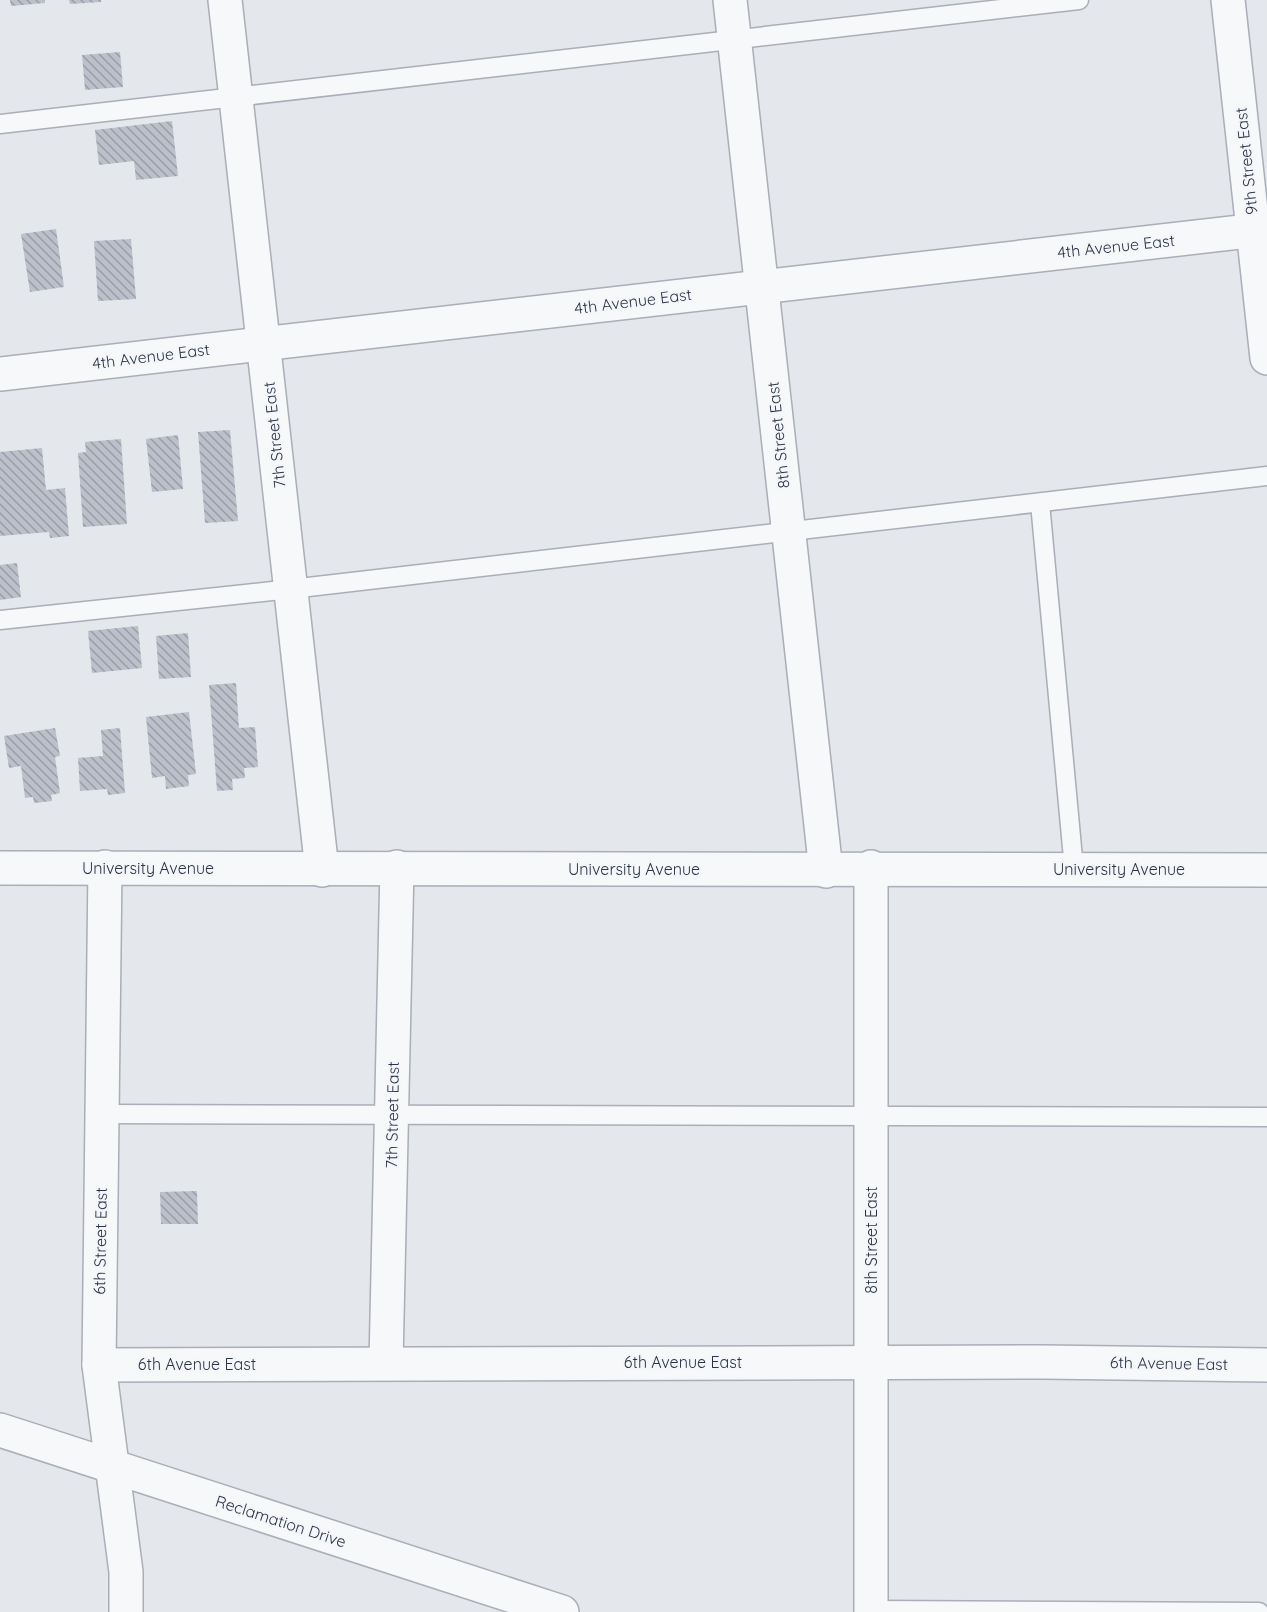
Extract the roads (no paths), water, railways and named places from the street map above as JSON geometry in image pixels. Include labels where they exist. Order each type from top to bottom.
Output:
[{"type":"street","name":"7th Street East","points":[[225,0],[322,870]]},
{"type":"street","name":"8th Street East","points":[[730,0],[826,871]]},
{"type":"street","name":"9th Street East","points":[[1228,0],[1260,230],[1267,358]]},
{"type":"street","name":"4th Avenue East","points":[[0,374],[1260,230]]},
{"type":"street","name":"6th Street East","points":[[105,867],[99,1365],[126,1572],[126,1612]]},
{"type":"street","name":"7th Street East","points":[[386,1363],[397,867]]},
{"type":"street","name":"University Avenue","points":[[0,868],[322,870],[397,867],[826,871],[870,867],[1267,870]]},
{"type":"street","name":"8th Street East","points":[[870,867],[871,1611]]},
{"type":"street","name":"6th Avenue East","points":[[99,1365],[871,1362],[1267,1365]]},
{"type":"street","name":"Reclamation Drive","points":[[0,1430],[562,1612]]},
{"type":"lane","points":[[0,124],[1079,0]]},
{"type":"lane","points":[[0,620],[291,589],[1267,476]]},
{"type":"lane","points":[[1040,503],[1074,869]]},
{"type":"lane","points":[[102,1114],[1267,1117]]},
{"type":"lane","points":[[871,1611],[1258,1612]]}]
